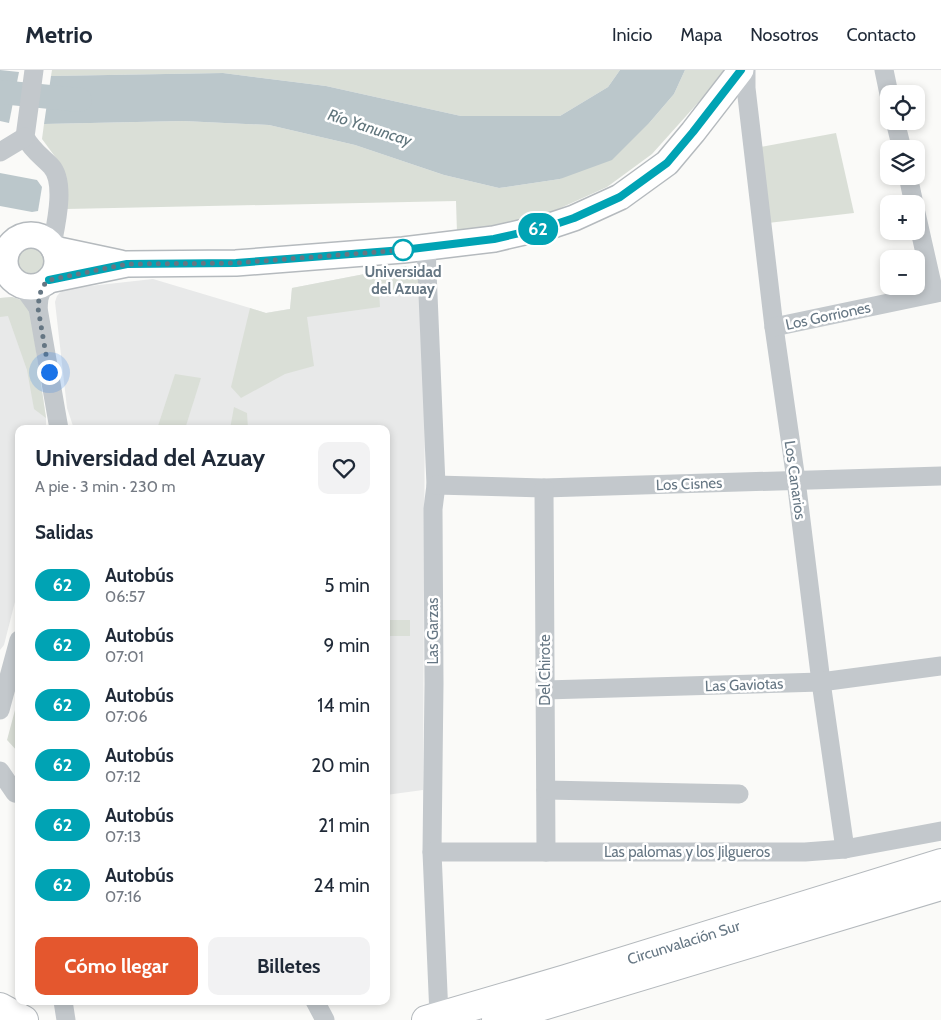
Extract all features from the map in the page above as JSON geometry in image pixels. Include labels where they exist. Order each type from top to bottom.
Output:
[{"type":"highway","name":"Circunvalación Sur","points":[[432,1018],[557,982],[941,863]]},
{"type":"highway","name":"Circunvalación Sur","points":[[496,1020],[941,886]]},
{"type":"highway","points":[[0,1007],[24,1020]]},
{"type":"main road","points":[[26,284],[56,269],[57,256],[48,240],[37,235],[24,235],[13,240],[2,258],[8,274],[26,284],[127,264],[236,263],[426,247],[494,239],[525,233],[574,218],[612,201],[667,163],[741,70]]},
{"type":"main road","points":[[53,247],[127,264]]},
{"type":"street","points":[[34,70],[25,137],[36,153],[52,167],[58,181],[59,202],[53,247]]},
{"type":"street","name":"Los Canarios","points":[[746,70],[748,110],[774,327],[845,849]]},
{"type":"street","points":[[884,70],[887,85]]},
{"type":"street","points":[[725,90],[738,92],[744,99],[748,110]]},
{"type":"street","points":[[0,152],[25,137]]},
{"type":"street","points":[[924,240],[938,292]]},
{"type":"street","name":"Las Garzas","points":[[426,247],[436,485],[433,509],[432,1018]]},
{"type":"street","points":[[26,284],[38,308],[58,425]]},
{"type":"street","name":"Los Gorriones","points":[[774,327],[938,292]]},
{"type":"street","name":"Los Cisnes","points":[[436,485],[544,488],[941,476]]},
{"type":"street","name":"Del Chirote","points":[[544,488],[546,852]]},
{"type":"street","points":[[0,710],[15,655]]},
{"type":"street","name":"Las Gaviotas","points":[[545,690],[821,682],[941,666]]},
{"type":"street","points":[[0,771],[15,793]]},
{"type":"street","points":[[546,790],[739,794]]},
{"type":"street","name":"Las palomas y los Jilgueros","points":[[432,852],[787,853],[845,849],[941,831]]},
{"type":"street","points":[[63,1005],[66,1020]]},
{"type":"street","points":[[317,1005],[325,1020]]},
{"type":"shaded area","points":[[52,70],[620,70],[608,87],[560,116],[461,116],[326,86],[223,73],[51,76]]},
{"type":"shaded area","points":[[685,70],[724,70],[704,96],[652,154],[607,187],[536,219],[457,233],[456,201],[66,209],[62,166],[42,139],[44,124],[183,121],[269,125],[355,145],[444,175],[499,188],[560,179],[650,122],[674,94]]},
{"type":"shaded area","points":[[836,133],[854,213],[768,223],[760,147]]},
{"type":"shaded area","points":[[30,243],[37,244],[43,248],[47,254],[47,268],[43,274],[37,278],[30,279],[23,278],[17,274],[13,268],[12,261],[13,254],[17,248],[23,244]]},
{"type":"shaded area","name":"Universidad del Azuay","points":[[406,266],[416,269],[420,275],[425,376],[423,790],[390,794],[390,425],[73,425],[67,408],[55,302],[63,289],[153,279],[266,313],[290,309],[292,288]]},
{"type":"shaded area","points":[[406,266],[418,273],[422,286],[379,292],[380,307],[307,317],[314,366],[285,374],[241,398],[231,387],[250,308],[266,313],[290,309],[292,288]]},
{"type":"shaded area","points":[[12,297],[21,300],[30,309],[46,425],[15,425],[15,602],[4,645],[0,650],[0,298]]},
{"type":"shaded area","points":[[12,297],[21,300],[30,309],[46,418],[34,409],[27,370],[8,316],[0,317],[0,298]]},
{"type":"shaded area","points":[[175,374],[201,378],[186,425],[158,425]]},
{"type":"shaded area","points":[[234,407],[247,413],[248,425],[231,425]]},
{"type":"shaded area","points":[[390,620],[410,620],[410,636],[390,636]]},
{"type":"shaded area","points":[[15,710],[15,749],[7,740]]},
{"type":"water","points":[[0,70],[19,72],[9,123],[0,121]]},
{"type":"water","points":[[620,70],[685,70],[674,94],[650,122],[612,160],[560,179],[499,188],[444,175],[355,145],[269,125],[183,121],[44,124],[51,76],[223,73],[326,86],[461,116],[560,116],[608,87]]},
{"type":"water","points":[[0,173],[37,180],[42,187],[38,211],[32,212],[0,206]]},
{"type":"waterway","name":"Río Yanuncay","points":[[0,92],[80,100]]},
{"type":"bus line","name":"62","points":[[49,280],[127,264],[236,263],[403,250],[494,239],[550,226],[574,218],[620,197],[667,163],[741,70]]},
{"type":"place","name":"Universidad del Azuay","points":[[403,250]]},
{"type":"route","points":[[49,372],[38,308],[38,298],[44,284],[49,280],[127,264],[236,263],[403,250]]}]
